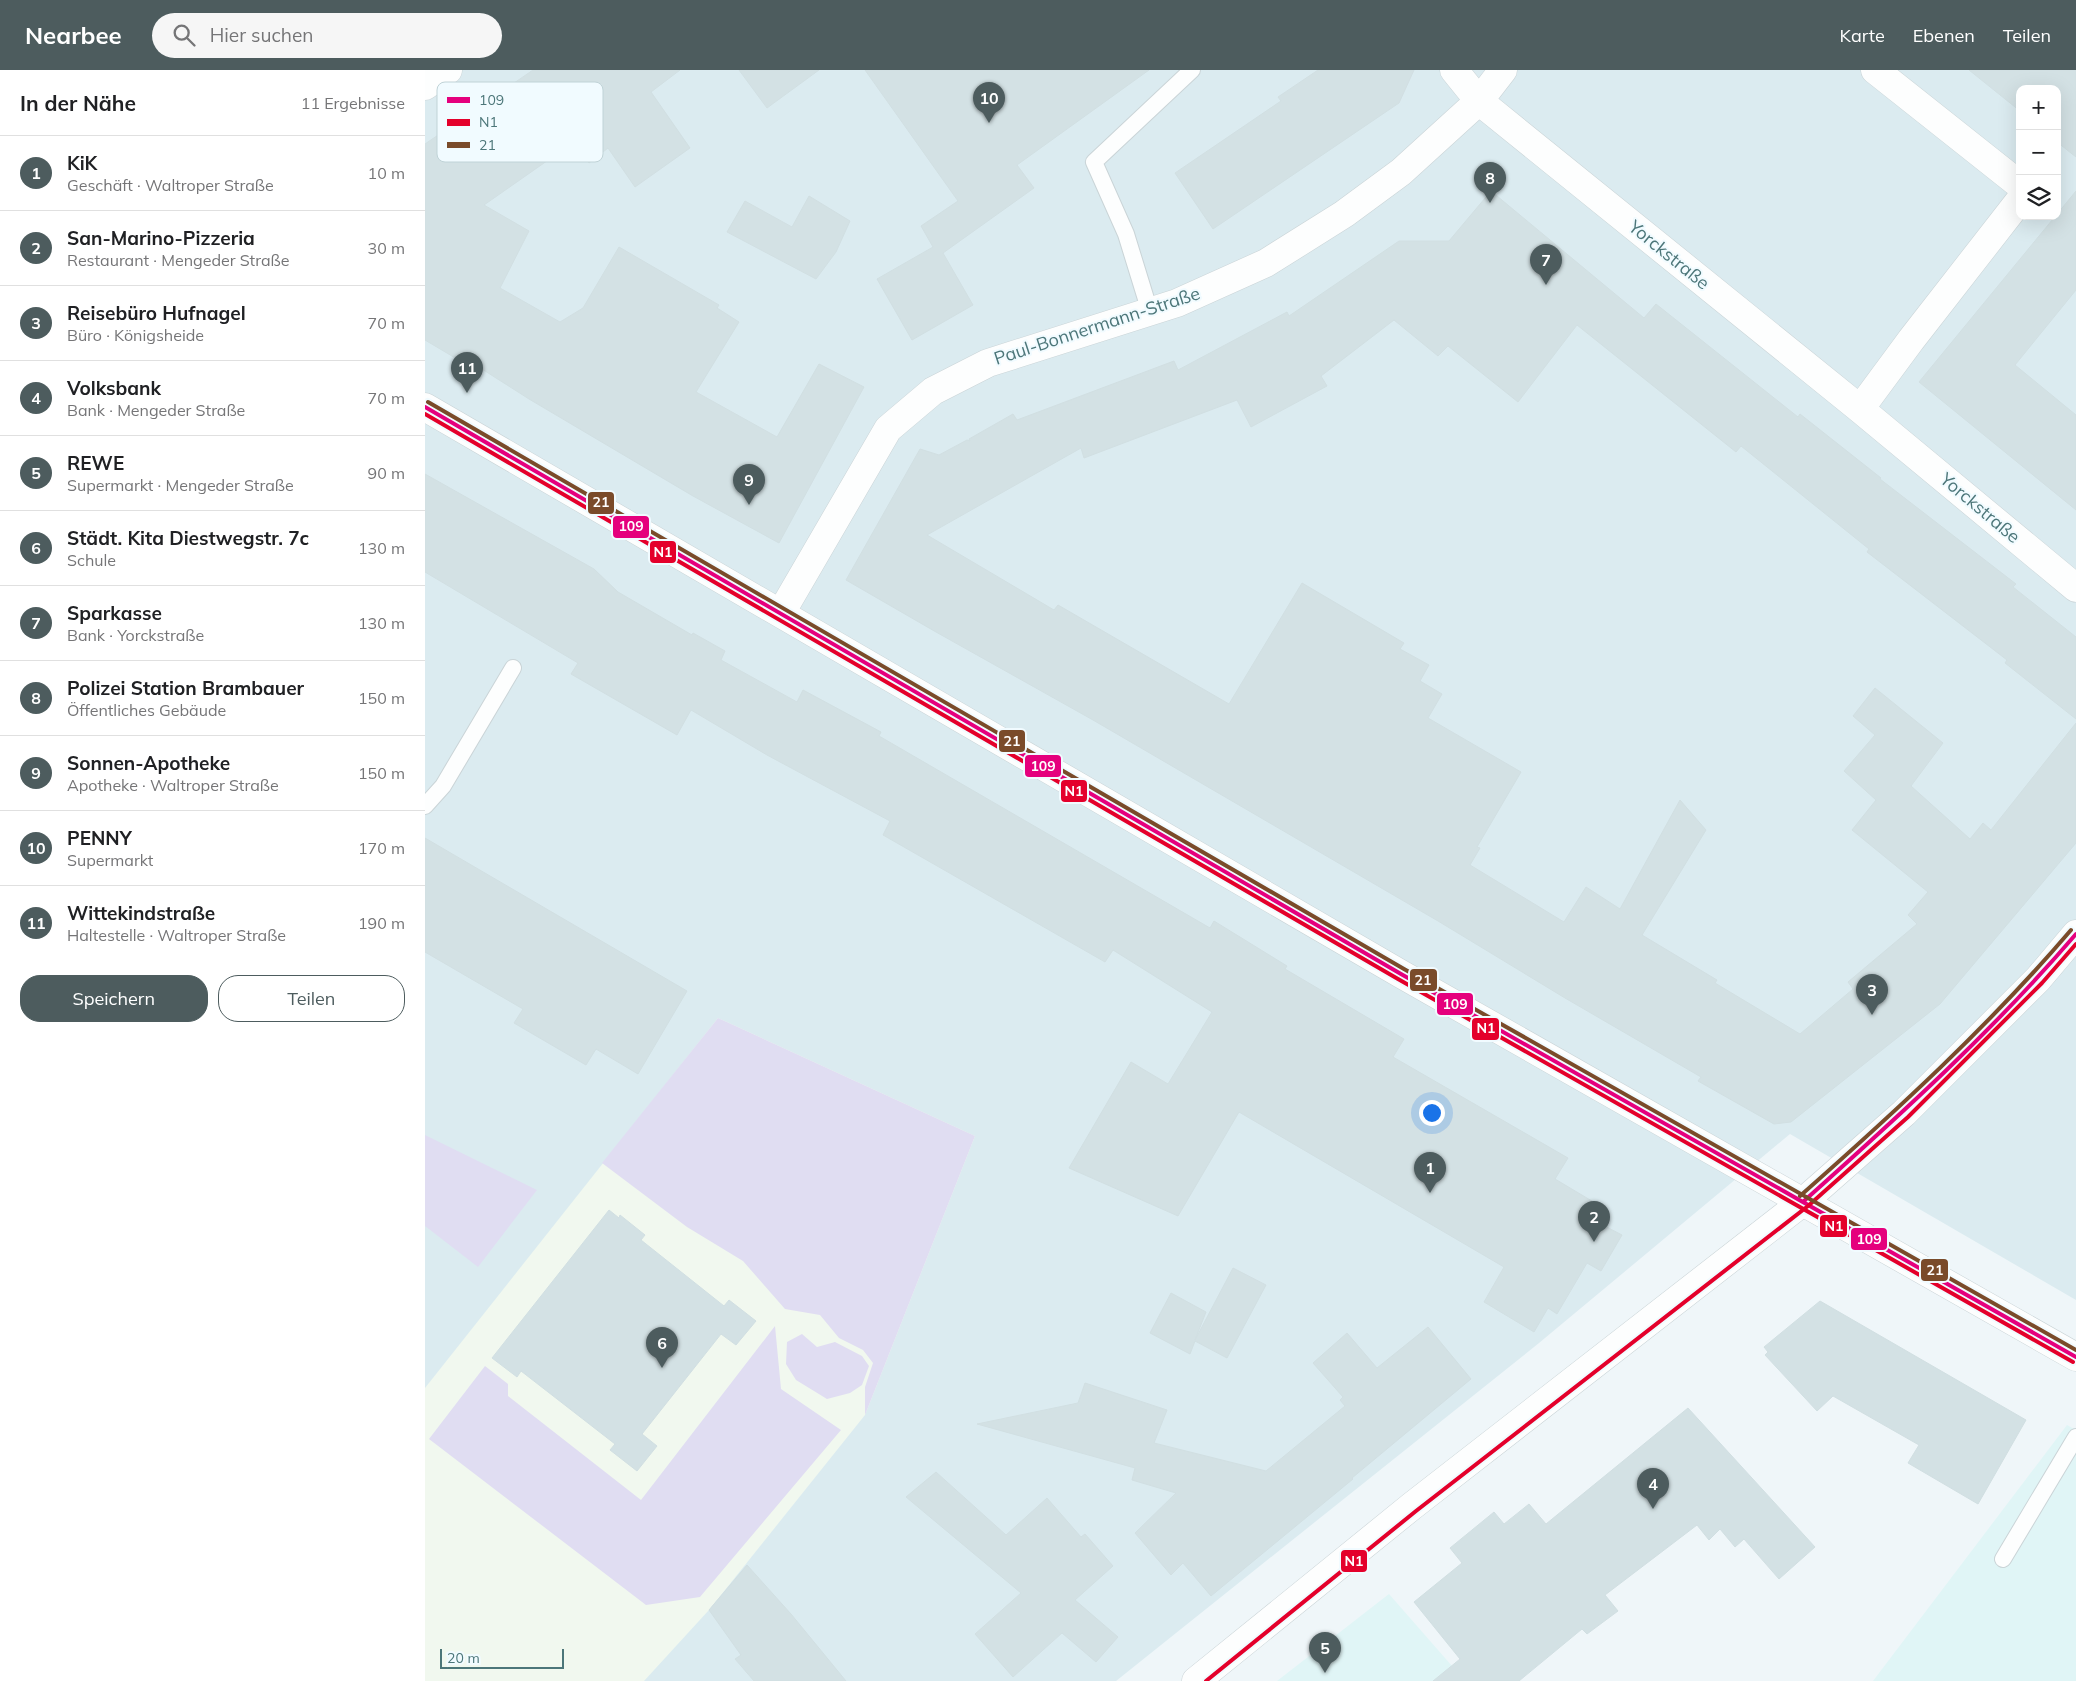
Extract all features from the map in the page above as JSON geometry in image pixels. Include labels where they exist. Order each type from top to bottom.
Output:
[{"type":"main road","points":[[425,86],[448,70]]},
{"type":"main road","name":"Yorckstraße","points":[[1454,70],[1479,101],[1860,409],[2076,588]]},
{"type":"main road","points":[[1479,101],[1503,70]]},
{"type":"main road","points":[[1875,70],[2016,182]]},
{"type":"main road","name":"Paul-Bonnermann-Straße","points":[[781,613],[887,429],[933,391],[988,363],[1177,303],[1266,263],[1344,214],[1401,172],[1479,101]]},
{"type":"main road","points":[[1860,409],[2016,205]]},
{"type":"main road","points":[[425,407],[1401,974],[2076,1357]]},
{"type":"main road","points":[[1196,1681],[1412,1506],[1804,1201],[1904,1113],[2038,979],[2076,934]]},
{"type":"lane","points":[[1150,312],[1127,234],[1094,162],[1192,70]]},
{"type":"lane","points":[[425,806],[443,786],[513,668]]},
{"type":"lane","points":[[2003,1558],[2076,1437]]},
{"type":"shaded area","points":[[425,70],[2076,70],[2076,1300],[1790,1134],[1539,1343],[1116,1681],[425,1681]]},
{"type":"shaded area","points":[[718,1018],[975,1136],[865,1415],[709,1610],[644,1681],[425,1681],[425,1388]]},
{"type":"shaded area","points":[[718,1018],[975,1136],[865,1415],[865,1387],[873,1363],[863,1350],[839,1338],[820,1315],[785,1309],[743,1261],[687,1227],[602,1163]]},
{"type":"shaded area","points":[[425,1135],[537,1190],[478,1267],[425,1226]]},
{"type":"shaded area","points":[[775,1326],[781,1389],[841,1430],[700,1597],[646,1605],[429,1439],[485,1366],[508,1384],[508,1396],[641,1500]]},
{"type":"shaded area","points":[[802,1334],[817,1347],[835,1342],[862,1356],[869,1366],[862,1385],[850,1393],[827,1399],[796,1380],[786,1364],[787,1342]]},
{"type":"shaded area","points":[[2067,1425],[2076,1430],[2076,1681],[1873,1681]]},
{"type":"shaded area","points":[[1389,1594],[1452,1666],[1470,1681],[1277,1681]]},
{"type":"building","points":[[533,70],[680,70],[651,92],[690,148],[635,187],[608,148],[603,152],[603,82],[515,82]]},
{"type":"building","points":[[739,70],[819,70],[767,108]]},
{"type":"building","points":[[865,70],[1149,70],[1017,165],[1034,188],[943,253],[973,305],[912,340],[877,279],[933,247],[921,226],[958,201]]},
{"type":"building","points":[[1318,70],[1414,70],[1399,103],[1213,229],[1175,173],[1281,101],[1278,97]]},
{"type":"building","points":[[1969,70],[2076,70],[2076,157],[2061,145],[2061,85],[2016,85],[2016,108]]},
{"type":"building","points":[[437,136],[437,162],[545,162],[484,205],[529,231],[500,288],[560,322],[583,308],[619,247],[719,305],[717,308],[739,322],[696,392],[777,437],[819,364],[864,387],[779,543],[693,496],[529,399],[460,355],[457,359],[425,340],[425,144]]},
{"type":"building","points":[[1491,191],[1644,318],[1656,304],[1798,417],[1800,414],[1880,479],[2016,584],[2013,587],[2076,637],[2076,719],[2005,663],[2007,660],[1867,552],[1869,549],[1741,446],[1736,452],[1577,325],[1518,402],[1448,346],[1438,356],[1394,320],[1321,376],[1327,386],[1251,427],[1237,400],[1084,458],[1081,448],[927,535],[1054,610],[1058,605],[1229,704],[1302,583],[1404,643],[1400,649],[1429,665],[1420,681],[1442,694],[1428,718],[1521,772],[1477,847],[1480,848],[1470,865],[1564,922],[1586,887],[1620,909],[1680,800],[1706,830],[1642,935],[1717,980],[1715,983],[1800,1034],[1853,989],[1848,982],[1917,924],[1908,915],[1928,892],[1852,830],[1876,800],[1844,771],[1875,735],[1853,716],[1875,688],[1943,743],[1911,786],[1970,839],[1983,823],[1991,830],[2076,723],[2076,843],[1940,1004],[1791,1122],[1774,1124],[1698,1081],[1701,1077],[1438,921],[1093,720],[846,580],[920,449],[939,455],[967,440],[970,441],[969,439],[1013,414],[1017,420],[1174,361],[1178,370],[1287,312],[1289,316],[1399,241],[1449,241]]},
{"type":"building","points":[[2076,191],[2076,290],[2015,365],[2076,415],[2076,510],[1919,382],[2052,220],[2061,220],[2061,209]]},
{"type":"building","points":[[809,196],[850,221],[836,252],[816,279],[727,232],[745,201],[792,227]]},
{"type":"building","points":[[425,474],[594,569],[618,592],[692,635],[693,633],[725,651],[721,660],[797,702],[803,690],[881,732],[879,736],[1210,928],[1214,921],[1287,966],[1285,969],[1404,1039],[1393,1057],[1568,1158],[1555,1179],[1607,1210],[1599,1223],[1622,1235],[1601,1271],[1587,1263],[1557,1314],[1548,1308],[1534,1332],[1484,1302],[1504,1267],[1239,1112],[1178,1216],[1069,1168],[1131,1062],[1168,1084],[1212,1012],[1113,950],[1105,962],[883,835],[890,821],[767,755],[691,710],[677,735],[571,674],[578,663],[425,572]]},
{"type":"building","points":[[425,838],[687,991],[638,1074],[596,1049],[586,1065],[514,1023],[523,1009],[425,952]]},
{"type":"building","points":[[609,1210],[619,1218],[620,1215],[645,1235],[641,1240],[724,1306],[729,1300],[756,1321],[736,1345],[721,1334],[642,1434],[657,1446],[637,1471],[610,1450],[615,1444],[521,1371],[517,1377],[492,1358]]},
{"type":"building","points":[[1233,1268],[1266,1285],[1227,1358],[1195,1341],[1190,1354],[1150,1333],[1171,1293],[1206,1312],[1195,1340]]},
{"type":"building","points":[[1820,1301],[2026,1420],[1978,1504],[1908,1463],[1919,1445],[1833,1396],[1817,1411],[1765,1355],[1768,1352],[1764,1347]]},
{"type":"building","points":[[1428,1327],[1471,1379],[1211,1596],[1183,1563],[1171,1575],[1135,1533],[1176,1493],[1132,1480],[1135,1468],[977,1424],[1078,1403],[1085,1383],[1167,1410],[1154,1443],[1266,1471],[1345,1406],[1340,1400],[1343,1397],[1313,1363],[1347,1333],[1377,1368]]},
{"type":"building","points":[[1688,1408],[1815,1547],[1779,1579],[1744,1539],[1735,1547],[1720,1529],[1709,1540],[1697,1525],[1605,1595],[1618,1611],[1587,1634],[1582,1629],[1519,1681],[1433,1681],[1460,1659],[1414,1602],[1462,1563],[1450,1548],[1494,1512],[1504,1524],[1529,1504],[1546,1524]]},
{"type":"building","points":[[936,1472],[1006,1535],[1047,1498],[1081,1537],[1085,1534],[1113,1566],[1075,1600],[1118,1637],[1096,1662],[1062,1633],[1013,1677],[975,1634],[1021,1593],[906,1497]]},
{"type":"building","points":[[747,1565],[791,1614],[846,1681],[754,1681],[735,1659],[741,1655],[709,1610]]},
{"type":"transit line","name":"21","points":[[428,402],[1404,969],[2076,1350]]},
{"type":"transit line","name":"109","points":[[425,407],[1401,974],[2076,1357]]},
{"type":"transit line","name":"N1","points":[[425,414],[1398,979],[2073,1362]]},
{"type":"transit line","name":"21","points":[[1800,1196],[1871,1133],[1974,1035],[2071,930]]},
{"type":"transit line","name":"109","points":[[1804,1201],[1910,1105],[1979,1039],[2076,934]]},
{"type":"transit line","name":"N1","points":[[1206,1681],[1416,1511],[1808,1206],[1908,1117],[2042,983],[2076,944]]},
{"type":"place","name":"PENNY","points":[[989,123]]},
{"type":"place","name":"Polizei Station Brambauer","points":[[1490,203]]},
{"type":"place","name":"Sparkasse","points":[[1546,285]]},
{"type":"place","name":"Wittekindstraße","points":[[467,393]]},
{"type":"place","name":"Sonnen-Apotheke","points":[[749,505]]},
{"type":"place","name":"Reisebüro Hufnagel","points":[[1872,1015]]},
{"type":"place","name":"KiK","points":[[1430,1193]]},
{"type":"place","name":"San-Marino-Pizzeria","points":[[1594,1242]]},
{"type":"place","name":"Städt. Kita Diestwegstr. 7c","points":[[662,1368]]},
{"type":"place","name":"Volksbank","points":[[1653,1509]]},
{"type":"place","name":"REWE","points":[[1325,1673]]}]
